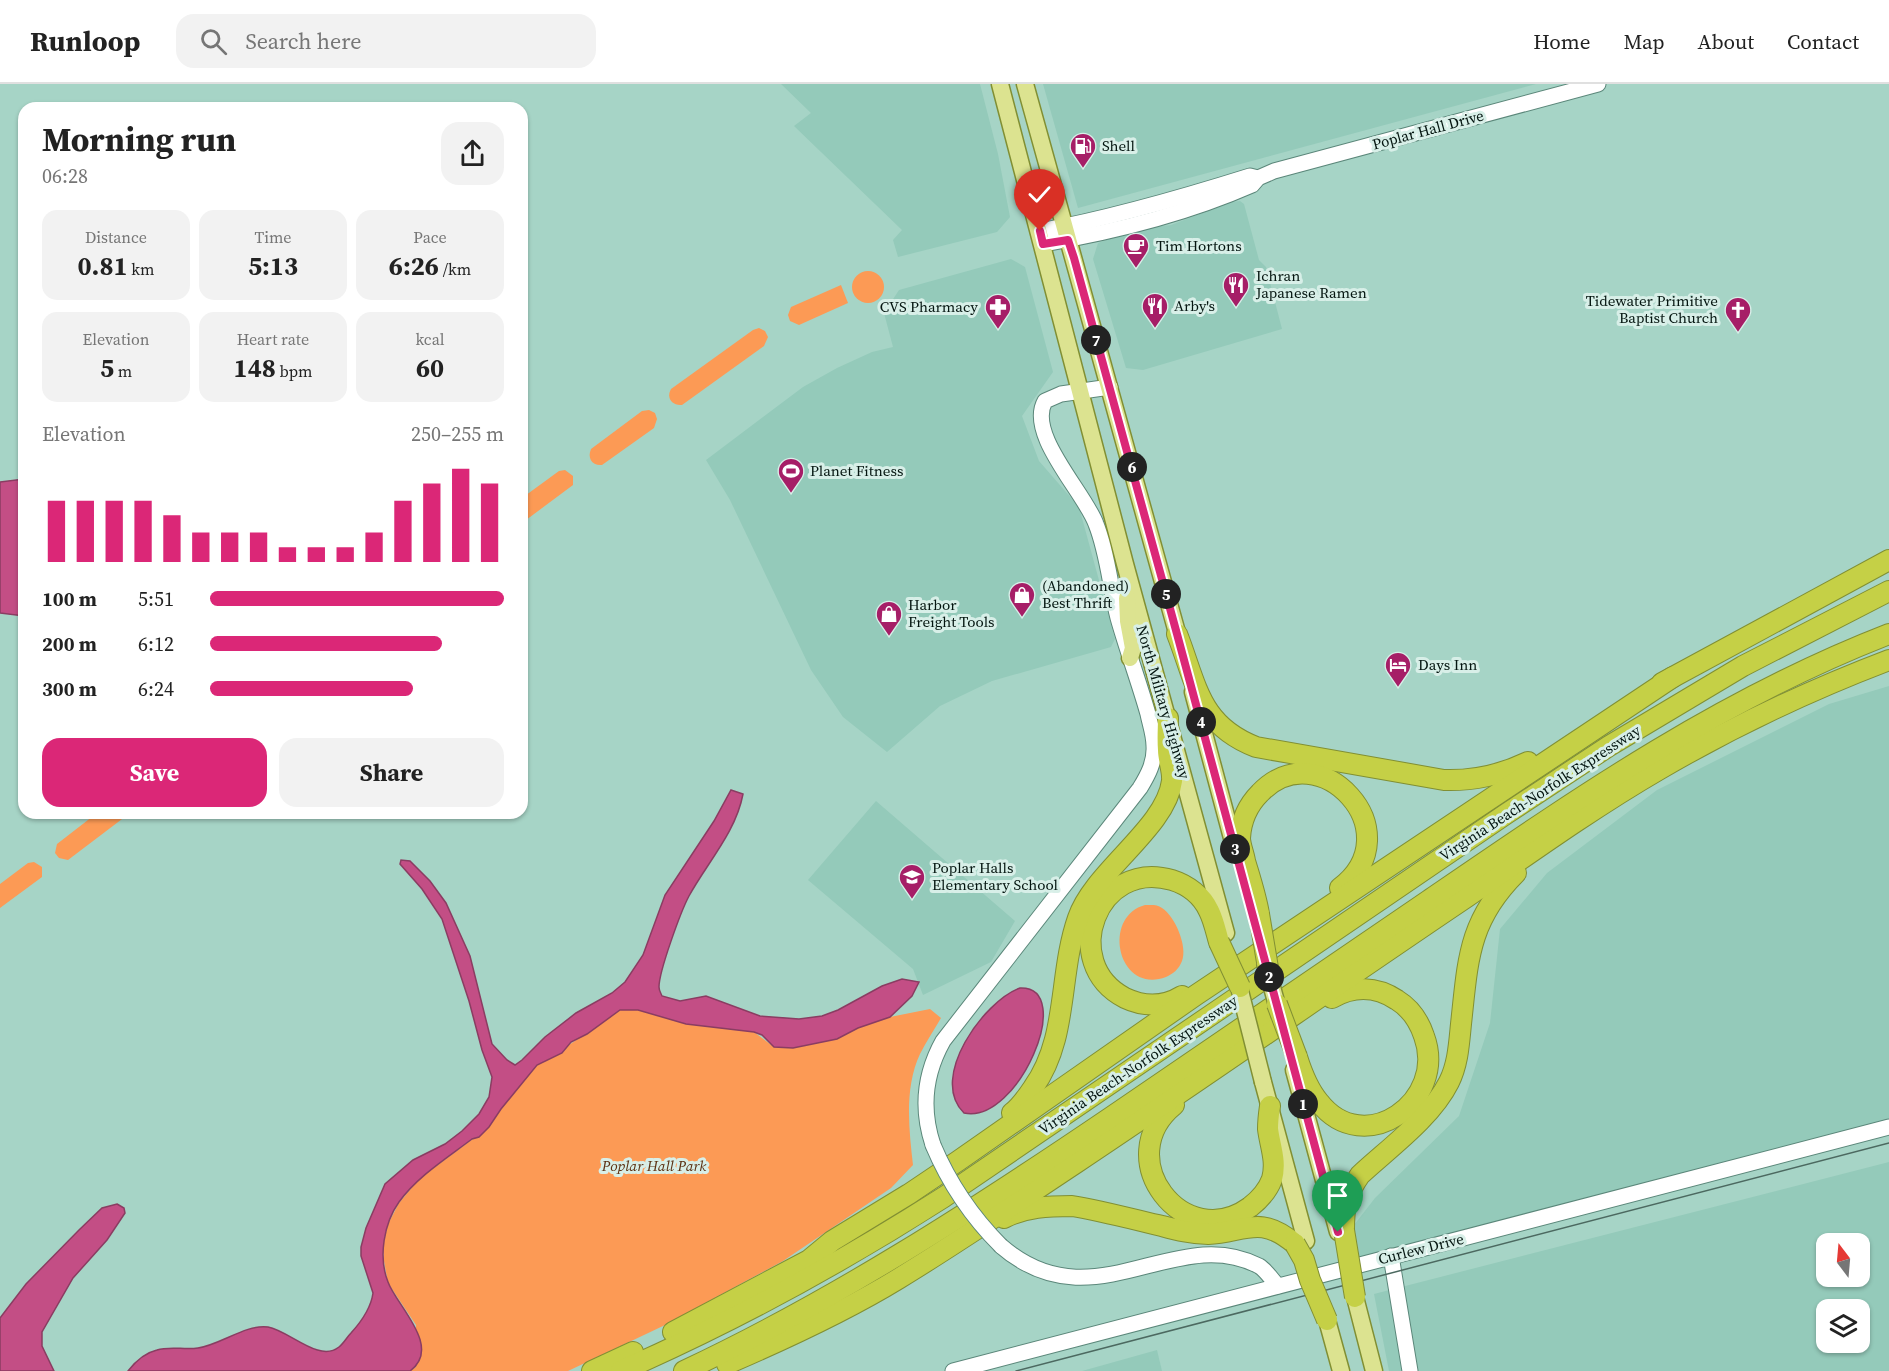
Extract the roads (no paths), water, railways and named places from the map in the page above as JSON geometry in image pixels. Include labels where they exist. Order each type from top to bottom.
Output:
[{"type":"highway","points":[[1177,634],[1206,710],[1220,726],[1243,742],[1277,752],[1444,780],[1465,780],[1485,777],[1535,759],[1616,705],[1674,677],[1889,560]]},
{"type":"highway","name":"Virginia Beach-Norfolk Expressway","points":[[621,1371],[777,1295],[894,1229],[952,1192],[1609,746],[1743,666],[1889,591]]},
{"type":"highway","name":"Virginia Beach-Norfolk Expressway","points":[[684,1371],[820,1302],[889,1263],[950,1224],[1144,1095],[1561,810],[1655,750],[1783,681],[1889,634]]},
{"type":"highway","points":[[712,1371],[837,1312],[895,1281],[938,1254],[1218,1067],[1580,819],[1658,770],[1742,724],[1815,690],[1889,660]]},
{"type":"highway","points":[[592,1371],[694,1322],[809,1260],[832,1241],[958,1161],[1284,936],[1674,677]]},
{"type":"highway","points":[[958,1161],[1017,1109],[1039,1080],[1045,1068],[1057,1033],[1073,933],[1084,903],[1155,818],[1169,792],[1172,781],[1168,751],[1168,718]]},
{"type":"highway","points":[[1269,974],[1240,840],[1243,821],[1254,800],[1269,785],[1294,776],[1310,775],[1341,786],[1355,800],[1364,818],[1367,838],[1363,860],[1357,872],[1284,936]]},
{"type":"highway","points":[[1355,1297],[1341,1231],[1345,1201],[1360,1175],[1429,1111],[1449,1083],[1458,1052],[1472,940],[1492,900],[1515,873],[1580,819]]},
{"type":"highway","points":[[1240,987],[1223,940],[1210,912],[1196,893],[1179,882],[1152,877],[1130,881],[1111,893],[1095,917],[1090,939],[1093,959],[1105,981],[1122,996],[1144,1004],[1164,1004],[1176,1000],[1248,961]]},
{"type":"highway","points":[[1264,1035],[1334,996],[1350,990],[1379,991],[1400,1001],[1417,1020],[1426,1042],[1428,1066],[1423,1086],[1409,1107],[1393,1119],[1363,1125],[1339,1119],[1319,1103],[1304,1077],[1295,1059],[1276,1004]]},
{"type":"highway","points":[[1218,1067],[1166,1112],[1153,1134],[1149,1153],[1152,1175],[1162,1195],[1172,1204],[1192,1216],[1215,1219],[1235,1215],[1255,1203],[1263,1195],[1273,1177],[1274,1154],[1268,1130],[1270,1106]]},
{"type":"highway","points":[[938,1254],[1009,1216],[1022,1211],[1056,1206],[1087,1209],[1193,1233],[1220,1233],[1250,1226],[1265,1228],[1300,1242],[1310,1280],[1329,1326]]},
{"type":"main road","name":"North Military Highway","points":[[1000,84],[1125,564],[1168,718],[1223,940]]},
{"type":"main road","name":"North Military Highway","points":[[1025,84],[1256,916]]},
{"type":"main road","points":[[1125,564],[1128,621],[1134,648],[1130,658]]},
{"type":"main road","points":[[1269,974],[1276,1004]]},
{"type":"main road","points":[[1240,987],[1270,1106],[1300,1242]]},
{"type":"main road","points":[[1295,1059],[1341,1231]]},
{"type":"main road","points":[[1355,1297],[1374,1371]]},
{"type":"main road","points":[[1329,1326],[1341,1371]]},
{"type":"street","name":"Poplar Hall Drive","points":[[1041,237],[1184,211],[1252,185],[1258,178],[1274,171],[1598,84]]},
{"type":"street","points":[[1110,387],[1061,394],[1045,401],[1041,411],[1042,424],[1051,449],[1097,525],[1117,615],[1143,694],[1154,741],[1154,754],[1140,788],[943,1041],[931,1067],[927,1083],[926,1119],[941,1164],[962,1200],[1001,1246],[1034,1268],[1076,1278],[1103,1276],[1216,1255],[1240,1257],[1260,1266],[1273,1287]]},
{"type":"street","name":"Curlew Drive","points":[[953,1371],[1889,1127]]},
{"type":"street","points":[[1391,1256],[1410,1371]]},
{"type":"tram line","points":[[1016,1371],[1889,1143]]},
{"type":"place","name":"Shell","points":[[1083,169]]},
{"type":"place","name":"Tim Hortons","points":[[1136,269]]},
{"type":"place","name":"Ichran Japanese Ramen","points":[[1236,308]]},
{"type":"place","name":"Arby's","points":[[1155,329]]},
{"type":"place","name":"CVS Pharmacy","points":[[998,330]]},
{"type":"place","name":"Tidewater Primitive Baptist Church","points":[[1738,333]]},
{"type":"place","name":"Planet Fitness","points":[[791,494]]},
{"type":"place","name":"(Abandoned) Best Thrift","points":[[1022,618]]},
{"type":"place","name":"Harbor Freight Tools","points":[[889,637]]},
{"type":"place","name":"Days Inn","points":[[1398,688]]},
{"type":"place","name":"Poplar Halls Elementary School","points":[[912,900]]},
{"type":"park label","name":"Poplar Hall Park","points":[[654,1166]]}]
